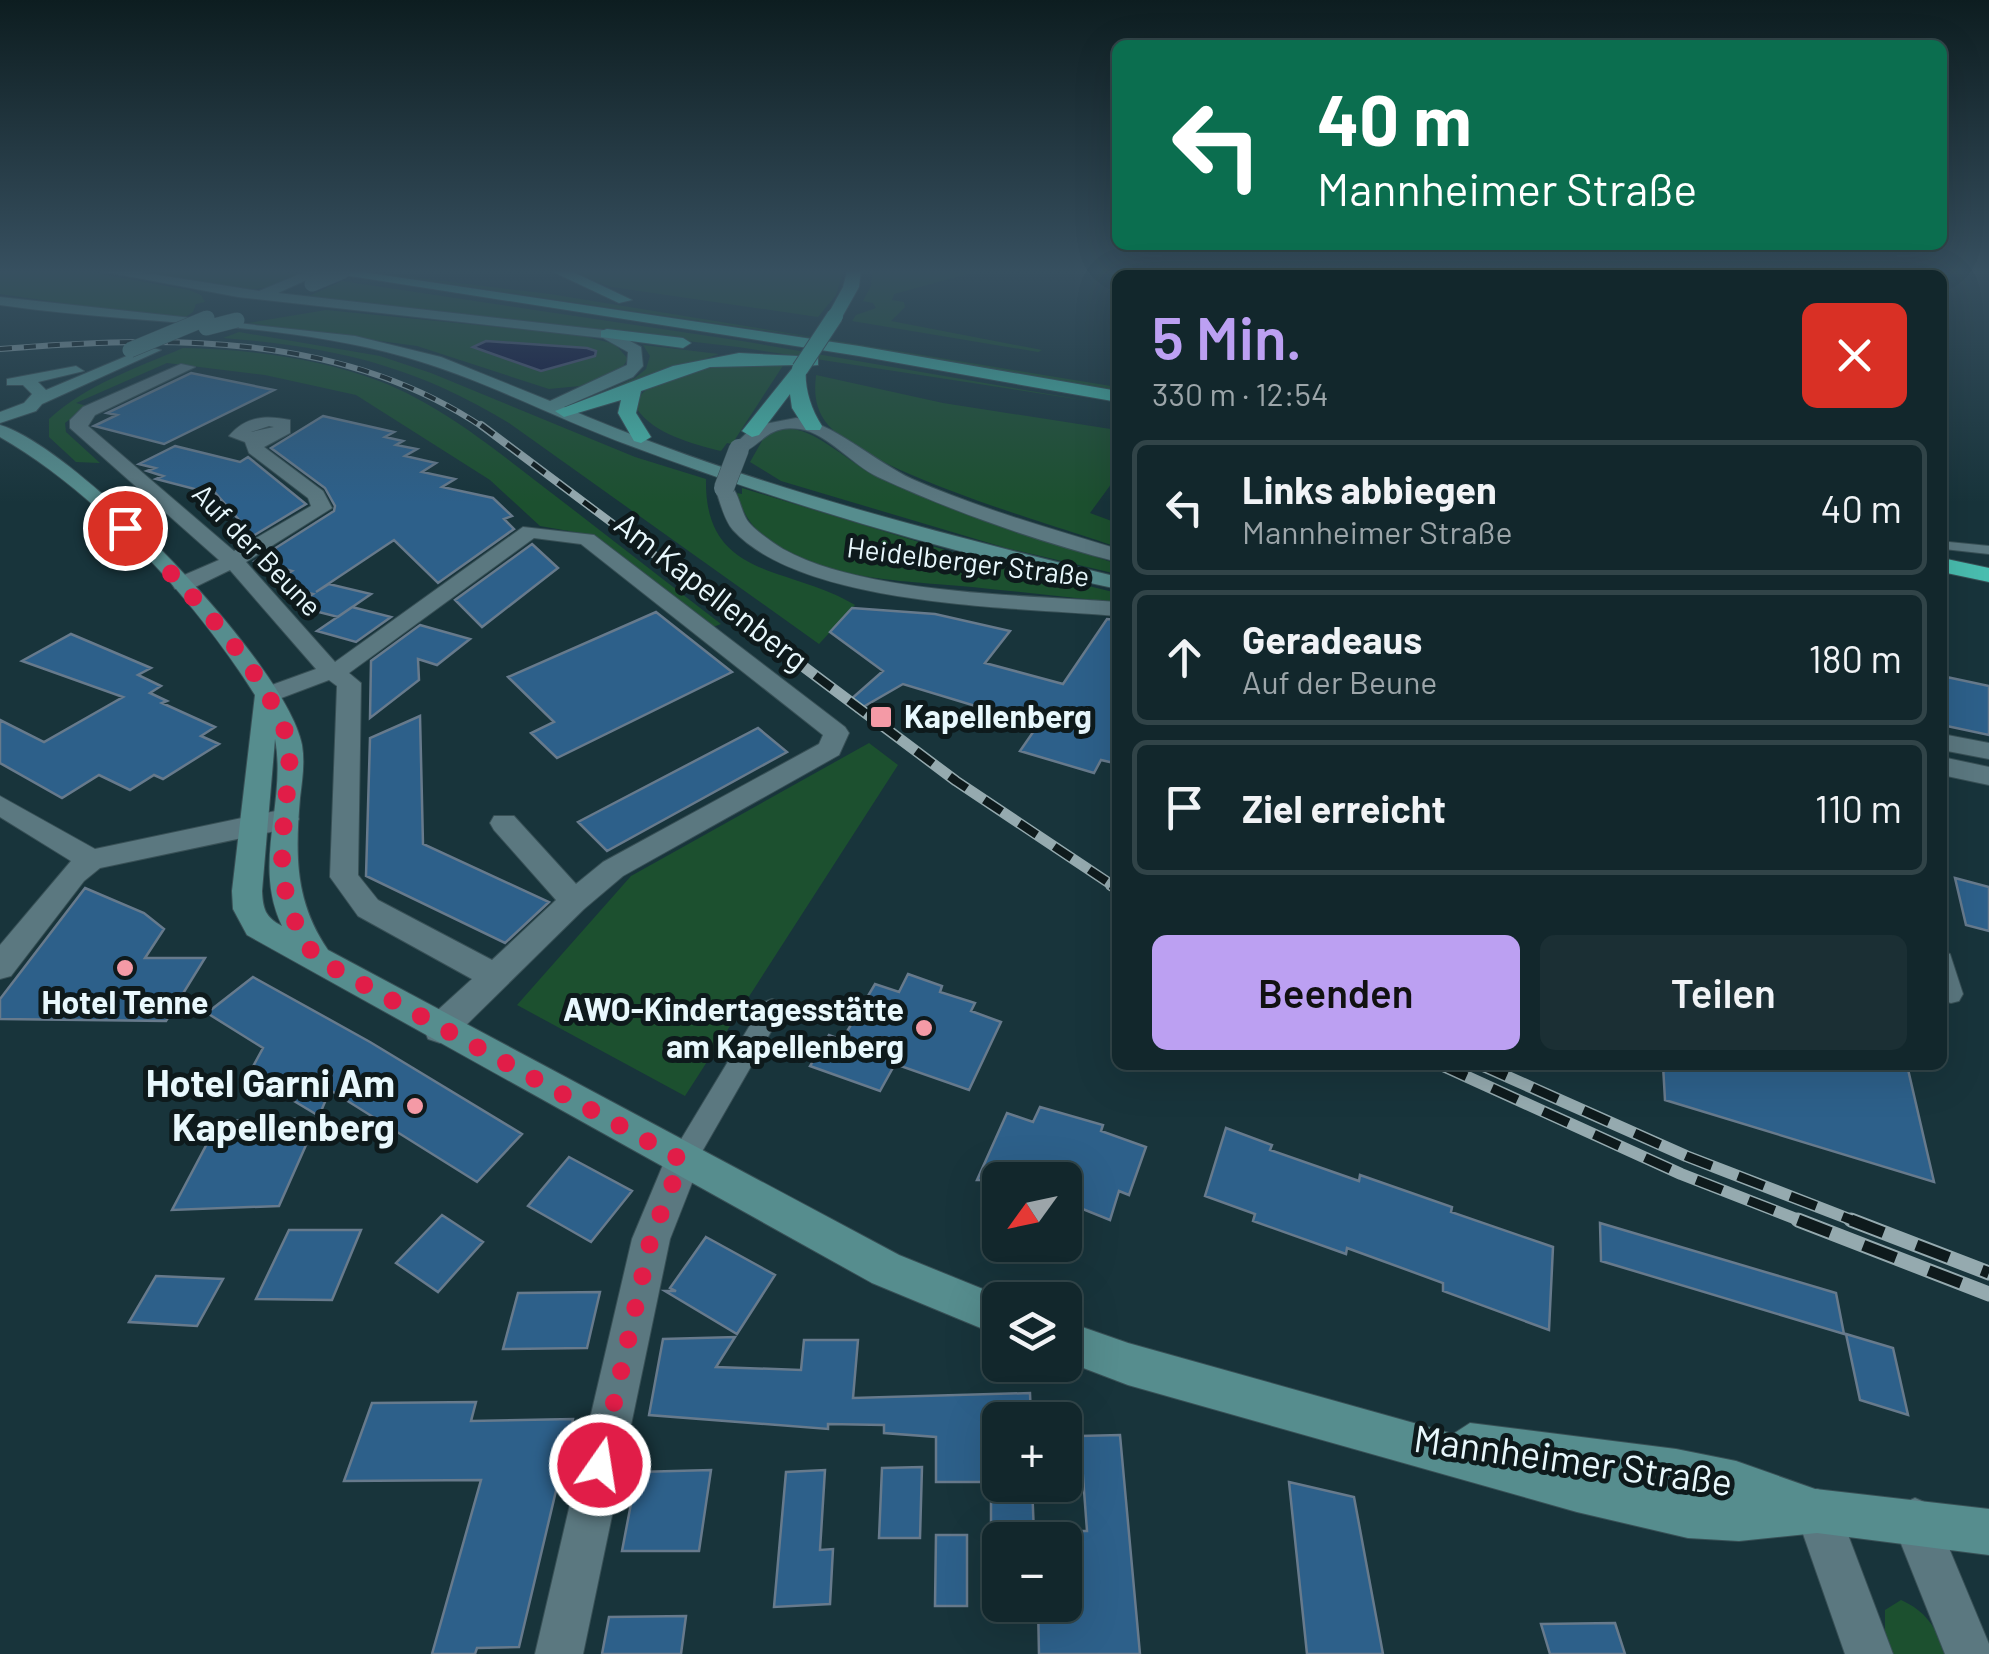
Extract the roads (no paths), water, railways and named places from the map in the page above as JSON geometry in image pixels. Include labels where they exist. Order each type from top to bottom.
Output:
[{"type":"highway","points":[[688,348],[802,368]]},
{"type":"highway","points":[[752,431],[815,348]]},
{"type":"highway","points":[[842,348],[1112,395]]},
{"type":"highway","points":[[918,348],[1112,380]]},
{"type":"highway","points":[[558,409],[598,404],[678,370],[722,360],[1112,409]]},
{"type":"highway","points":[[802,368],[801,408],[813,426]]},
{"type":"highway","points":[[633,389],[627,412],[641,437]]},
{"type":"highway","points":[[1947,552],[1989,552]]},
{"type":"highway","points":[[1947,553],[1989,575]]},
{"type":"main road","points":[[7,382],[78,370],[135,348]]},
{"type":"main road","points":[[0,418],[157,348]]},
{"type":"main road","name":"Heidelberger Straße","points":[[387,348],[450,366],[639,443],[875,522],[1112,581]]},
{"type":"main road","points":[[558,409],[613,382],[635,366],[636,350],[633,348]]},
{"type":"main road","points":[[7,382],[37,388],[23,439]]},
{"type":"main road","name":"Heidelberger Straße","points":[[558,409],[761,484]]},
{"type":"main road","points":[[0,430],[23,439],[79,485],[183,584],[267,695],[287,733],[290,750],[284,895],[302,939],[317,959]]},
{"type":"main road","points":[[267,695],[247,891],[252,919],[271,937],[900,1276],[982,1309]]},
{"type":"main road","name":"Mannheimer Straße","points":[[1082,1346],[1128,1364],[1577,1490],[1688,1516],[1739,1518],[1817,1511],[1989,1532]]},
{"type":"street","name":"Auf der Beune","points":[[187,367],[89,411],[79,420],[79,428],[233,561],[341,678]]},
{"type":"street","points":[[752,431],[779,424],[813,426],[852,455],[909,484],[989,516],[1112,554]]},
{"type":"street","name":"Heidelberger Straße","points":[[752,431],[739,449],[724,492],[733,520],[754,542],[784,560],[827,575],[872,584],[1112,608]]},
{"type":"street","points":[[183,584],[233,561],[322,508],[316,495],[255,449],[254,440]]},
{"type":"street","name":"Am Kapellenberg","points":[[267,695],[341,678],[530,531],[587,538],[836,733],[830,749],[613,869],[440,1029]]},
{"type":"street","points":[[341,678],[344,877],[368,908],[495,976]]},
{"type":"street","points":[[1947,743],[1989,751]]},
{"type":"street","points":[[1947,767],[1989,776]]},
{"type":"street","points":[[0,804],[91,860]]},
{"type":"street","points":[[0,967],[74,874],[91,860],[285,819]]},
{"type":"street","points":[[504,823],[574,901]]},
{"type":"street","points":[[559,1654],[651,1238],[682,1160]]},
{"type":"street","points":[[1817,1511],[1869,1654]]},
{"type":"street","points":[[1915,1522],[1970,1654]]},
{"type":"lane","points":[[1947,979],[1951,994]]},
{"type":"lane","points":[[682,1160],[772,1009]]},
{"type":"railway","points":[[0,349],[13,348]]},
{"type":"railway","points":[[257,348],[312,357],[371,373],[429,396],[484,428]]},
{"type":"railway","points":[[481,425],[752,628]]},
{"type":"railway","points":[[748,625],[752,628]]},
{"type":"railway","points":[[752,628],[956,781],[1112,885]]},
{"type":"railway","points":[[1452,1070],[1681,1174],[1804,1222]]},
{"type":"railway","points":[[1492,1070],[1686,1156],[1857,1222]]},
{"type":"railway","points":[[1798,1220],[1989,1294]]},
{"type":"railway","points":[[1851,1220],[1989,1273]]},
{"type":"place","name":"Kapellenberg","points":[[881,717]]},
{"type":"place","name":"Hotel Tenne","points":[[125,968]]},
{"type":"place","name":"AWO-Kindertagesstätte am Kapellenberg","points":[[924,1028]]},
{"type":"place","name":"Hotel Garni Am Kapellenberg","points":[[415,1106]]}]
